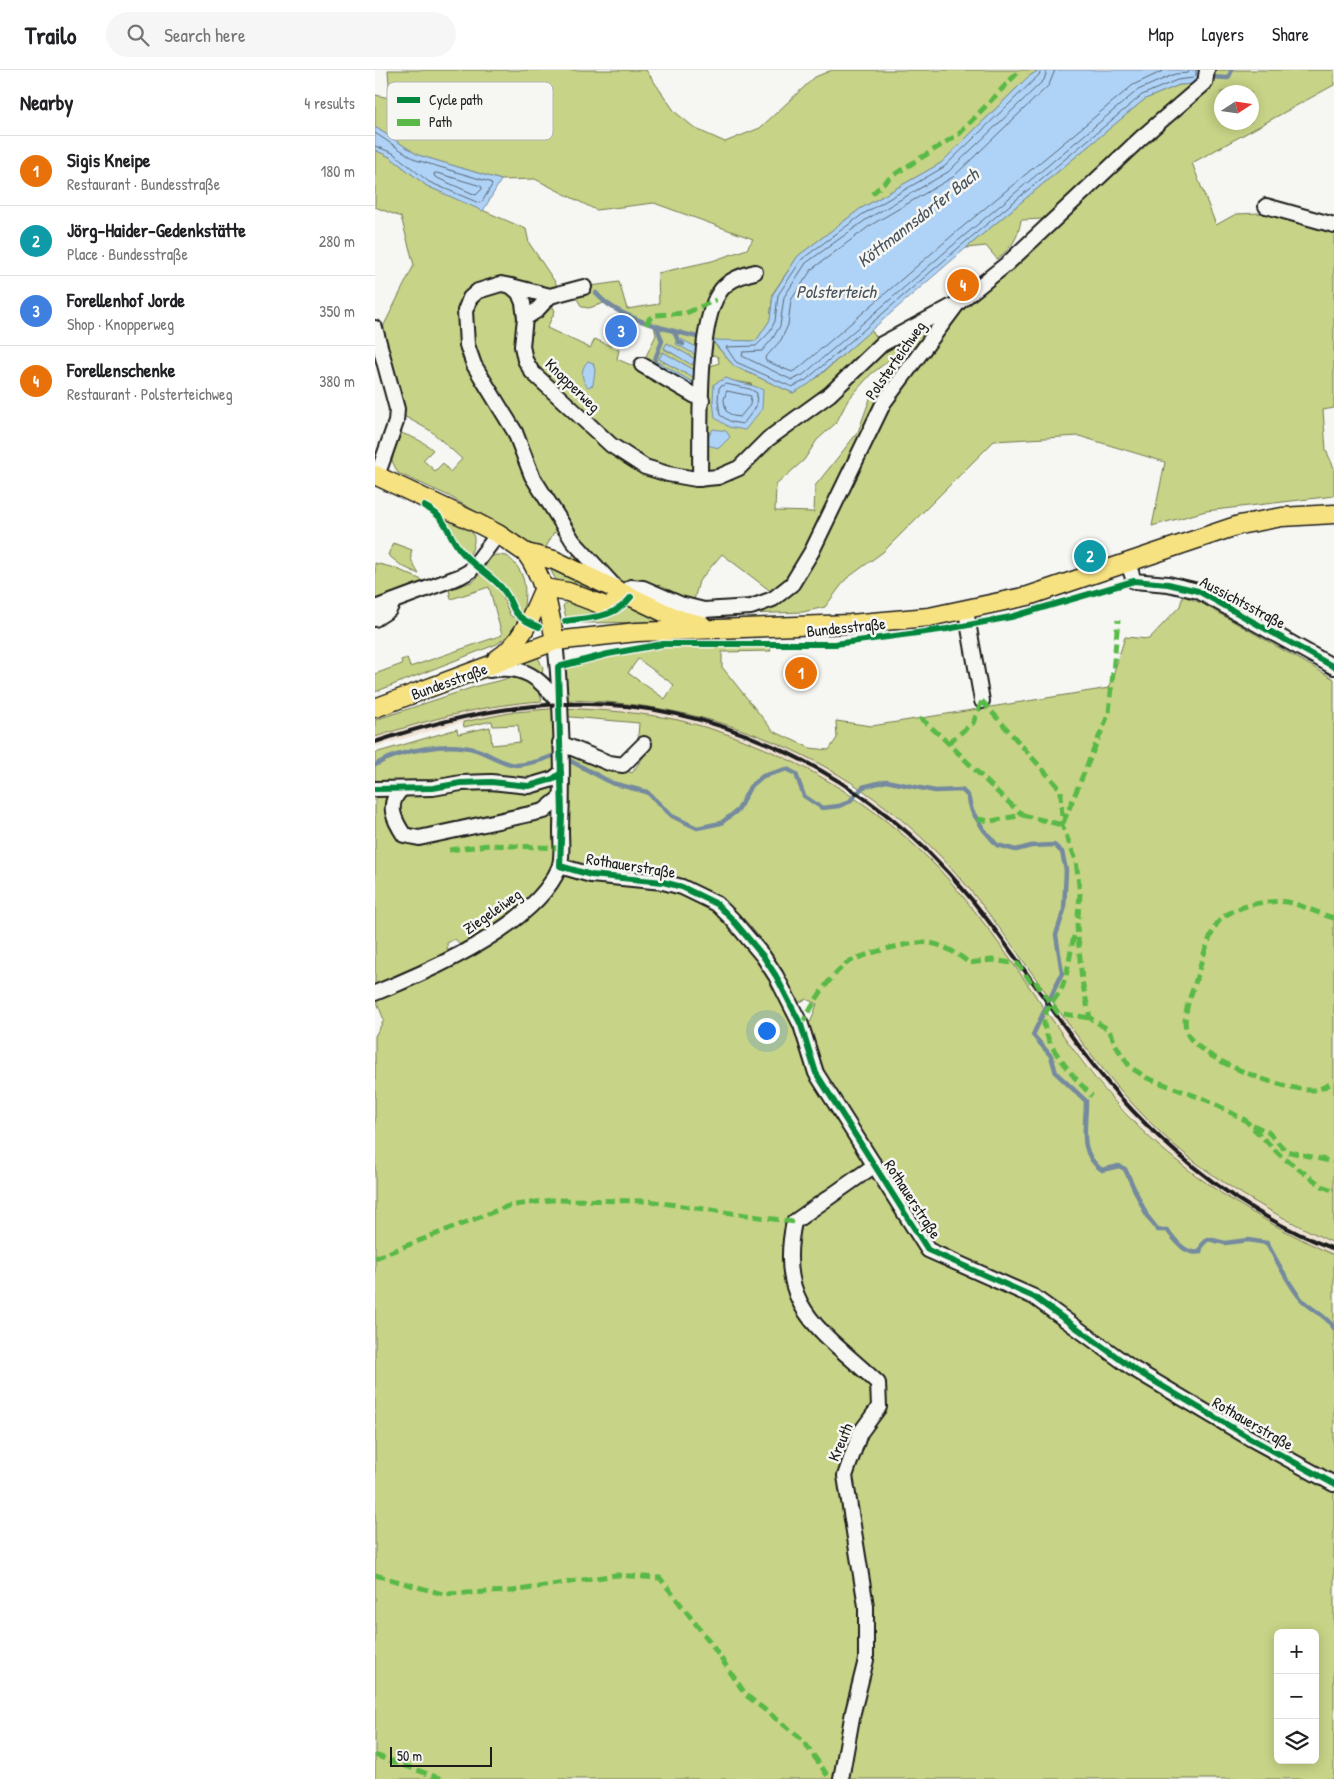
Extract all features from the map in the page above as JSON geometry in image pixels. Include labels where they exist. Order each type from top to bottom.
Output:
[{"type":"main road","points":[[376,475],[432,500],[498,534],[525,553],[535,566],[544,588],[555,641]]},
{"type":"main road","name":"Bundesstraße","points":[[375,708],[555,641],[637,632],[883,622],[966,611],[1028,596],[1239,525],[1282,517],[1334,514]]},
{"type":"main road","points":[[525,553],[553,560],[681,620],[724,628]]},
{"type":"main road","points":[[544,588],[568,592],[608,607],[617,600],[621,592]]},
{"type":"main road","points":[[474,672],[501,656],[515,642],[534,611],[544,588]]},
{"type":"street","name":"Polsterteichweg","points":[[621,592],[631,587],[643,588],[692,608],[704,610],[732,609],[751,607],[773,599],[792,584],[812,551],[884,402],[958,303],[1008,262],[1206,75]]},
{"type":"street","points":[[1266,206],[1334,225]]},
{"type":"street","points":[[700,479],[706,328],[719,293],[728,284],[745,274],[755,272]]},
{"type":"street","points":[[584,287],[549,296],[501,284],[487,287],[471,298],[465,311],[467,345],[474,365],[515,432],[533,476],[573,541],[621,592]]},
{"type":"street","name":"Knopperweg","points":[[511,286],[519,293],[523,303],[525,318],[522,346],[525,360],[532,372],[611,446],[645,467],[668,474],[700,479],[718,477],[739,468],[768,439],[830,394],[883,344],[958,303]]},
{"type":"street","points":[[525,318],[536,311],[549,296]]},
{"type":"street","points":[[375,328],[378,353],[397,408],[396,422],[376,475]]},
{"type":"street","points":[[642,365],[702,400]]},
{"type":"street","points":[[375,608],[470,571],[498,534]]},
{"type":"street","name":"Aussichtsstraße","points":[[1127,563],[1134,580],[1168,584],[1198,591],[1334,668]]},
{"type":"street","points":[[375,620],[389,610],[393,601]]},
{"type":"street","points":[[966,611],[982,701]]},
{"type":"street","points":[[555,641],[560,710],[560,866]]},
{"type":"street","points":[[474,672],[502,668],[529,673],[547,688],[560,710]]},
{"type":"street","points":[[560,743],[609,763],[623,765],[644,744]]},
{"type":"street","points":[[375,790],[433,788],[491,782],[529,786],[553,778],[561,773]]},
{"type":"street","points":[[401,790],[394,797],[392,809],[396,823],[404,835],[419,838],[544,811],[561,797]]},
{"type":"street","name":"Ziegeleiweg","points":[[375,993],[459,954],[496,932],[526,911],[543,894],[560,866]]},
{"type":"street","name":"Rothauerstraße","points":[[560,866],[591,875],[663,882],[681,887],[717,904],[732,919],[763,956],[776,976],[801,1025],[817,1073],[928,1250],[1034,1297],[1132,1368],[1334,1484]]},
{"type":"street","name":"Kreuth","points":[[841,1779],[865,1660],[866,1606],[845,1476],[860,1433],[879,1406],[878,1383],[827,1339],[800,1307],[789,1273],[790,1242],[794,1222],[875,1165]]},
{"type":"shaded area","points":[[560,700],[634,704],[718,721],[776,742],[813,759],[851,782],[844,791],[788,760],[751,743],[707,728],[648,715],[603,710],[560,708],[515,712],[451,725],[375,747],[375,737],[425,721],[490,706]]},
{"type":"shaded area","points":[[868,793],[924,839],[971,890],[1044,992],[1036,997],[1004,951],[949,880],[904,836],[861,802]]},
{"type":"shaded area","points":[[1059,1012],[1125,1096],[1164,1136],[1210,1173],[1291,1223],[1334,1243],[1334,1255],[1285,1233],[1203,1182],[1157,1144],[1113,1098],[1050,1018]]},
{"type":"green space","points":[[388,70],[646,70],[675,112],[696,129],[725,142],[760,128],[815,77],[832,70],[1039,70],[1028,77],[941,163],[860,209],[798,256],[773,293],[770,320],[756,341],[712,341],[734,366],[793,393],[818,377],[871,330],[882,344],[958,303],[1069,204],[1043,219],[1021,220],[1013,242],[1007,251],[997,259],[986,246],[966,248],[1145,99],[1179,85],[1205,83],[1214,75],[1215,70],[1334,70],[1334,85],[1259,126],[1259,85],[1214,85],[1214,130],[1252,130],[1192,163],[1216,225],[1236,214],[1260,213],[1334,233],[1334,408],[1323,410],[1326,450],[1334,468],[1334,496],[1206,511],[1152,526],[1165,462],[1079,436],[994,441],[883,552],[846,579],[825,607],[803,612],[747,614],[751,607],[777,596],[722,554],[699,581],[692,608],[631,587],[571,560],[577,546],[573,541],[554,532],[544,551],[449,496],[398,473],[392,461],[398,432],[421,441],[433,450],[423,460],[435,471],[443,463],[450,472],[462,459],[431,431],[402,415],[382,329],[414,265],[401,217],[375,207],[375,150],[390,157],[427,186],[526,229],[529,243],[563,294],[512,286],[525,317],[545,301],[552,305],[555,311],[547,328],[590,348],[595,339],[619,350],[617,359],[640,369],[656,335],[654,326],[604,303],[589,308],[582,307],[575,296],[584,287],[619,282],[627,309],[659,304],[658,273],[712,261],[747,249],[753,239],[654,203],[596,210],[535,179],[501,180],[418,155],[395,140],[553,140],[553,82],[389,82]],"holes":[[[667,343],[695,359],[692,364],[664,349]],[[908,346],[915,349],[872,393],[858,432],[815,486],[814,512],[775,511],[776,485],[804,460],[817,440],[836,423],[848,400],[871,374]],[[663,352],[696,371],[692,377],[659,359]],[[714,355],[718,357],[719,363],[710,366],[707,362],[708,357]],[[658,363],[692,390],[655,368]],[[726,378],[733,381],[752,384],[713,400]]]},
{"type":"green space","points":[[375,95],[387,97],[387,135],[375,127]]},
{"type":"green space","points":[[438,512],[462,523],[472,532],[474,538],[473,546],[469,556],[459,544],[450,526]]},
{"type":"green space","points":[[393,543],[412,550],[411,559],[419,574],[402,566],[388,555]]},
{"type":"green space","points":[[495,555],[507,556],[519,569],[525,590],[523,615],[517,611],[502,582],[484,568],[490,558]]},
{"type":"green space","points":[[375,563],[395,568],[435,586],[393,601],[375,599]]},
{"type":"green space","points":[[548,565],[610,596],[610,600],[557,582]]},
{"type":"green space","points":[[481,573],[500,590],[510,615],[520,622],[514,631],[497,644],[375,692],[375,674],[402,664],[401,660],[407,658],[410,667],[502,635],[489,587],[451,599],[449,590],[474,581]]},
{"type":"green space","points":[[1183,596],[1201,603],[1334,679],[1334,1243],[1289,1221],[1245,1196],[1202,1167],[1163,1135],[1110,1078],[1086,1048],[971,891],[930,846],[886,807],[838,775],[788,748],[734,727],[678,712],[620,703],[560,700],[558,668],[597,657],[636,648],[675,643],[702,642],[769,645],[771,651],[722,652],[722,667],[773,731],[810,748],[829,750],[837,738],[836,721],[872,726],[1109,688],[1125,637],[1149,639],[1180,606]],"holes":[[[638,659],[674,685],[665,699],[628,673]]]},
{"type":"green space","points":[[569,599],[605,613],[566,618],[563,606]]},
{"type":"green space","points":[[629,603],[663,622],[581,623],[584,620],[603,618],[620,612]]},
{"type":"green space","points":[[537,655],[543,668],[542,674],[531,667],[520,664]]},
{"type":"green space","points":[[514,677],[532,684],[539,692],[542,701],[478,709],[416,724],[375,737],[375,720],[477,686]]},
{"type":"green space","points":[[560,708],[663,717],[713,730],[747,742],[781,756],[814,773],[875,813],[904,835],[930,860],[969,904],[1095,1078],[1115,1102],[1159,1146],[1221,1193],[1265,1220],[1334,1255],[1334,1779],[375,1779],[375,1036],[384,1020],[375,997],[375,753],[457,729],[458,734],[490,727],[492,745],[520,742],[518,725],[493,726],[492,721],[464,727],[463,722],[515,712]],"holes":[[[560,716],[639,723],[638,736],[651,746],[632,773],[560,743]],[[650,874],[679,879],[703,889],[724,901],[742,917],[771,956],[798,1003],[806,999],[817,1004],[811,1021],[802,1025],[750,949],[726,922],[712,911],[682,895],[648,886]],[[455,939],[465,950],[448,959],[447,943]]]},
{"type":"water","name":"Polsterteich","points":[[1039,70],[1201,70],[1202,77],[1195,84],[1179,85],[1145,99],[966,248],[809,384],[793,393],[734,366],[712,340],[756,341],[770,320],[773,294],[798,256],[860,209],[941,163],[1028,77]]},
{"type":"water","points":[[375,127],[387,135],[387,140],[395,140],[418,155],[501,180],[483,211],[427,186],[390,157],[375,150]]},
{"type":"water","points":[[679,338],[700,349],[696,355],[676,344]]},
{"type":"water","points":[[667,343],[695,359],[692,365],[664,348]]},
{"type":"water","points":[[663,352],[696,371],[692,377],[659,359]]},
{"type":"water","points":[[588,361],[593,363],[595,370],[593,385],[588,387],[582,374]]},
{"type":"water","points":[[658,362],[696,384],[692,390],[655,368]]},
{"type":"water","points":[[726,378],[763,390],[762,409],[745,430],[729,427],[715,418],[714,384]]},
{"type":"water","points":[[713,429],[726,431],[730,437],[719,448],[707,445],[708,437]]},
{"type":"waterway","name":"Köttmannsdorfer Bach","points":[[1209,77],[1228,78],[1232,70]]},
{"type":"waterway","name":"Köttmannsdorfer Bach","points":[[596,293],[605,302],[630,317],[701,338]]},
{"type":"waterway","points":[[657,327],[662,341],[654,362],[660,368]]},
{"type":"waterway","points":[[674,331],[678,341],[683,344]]},
{"type":"waterway","points":[[375,765],[411,751],[453,746],[477,750],[512,765],[536,762],[555,755]]},
{"type":"waterway","points":[[565,758],[612,783],[647,792],[672,816],[697,828],[721,823],[738,810],[750,787],[763,776],[787,769],[796,774],[804,796],[822,808],[839,806],[849,802],[863,787],[886,781],[935,791],[962,790],[968,796],[972,811],[984,830],[997,845],[1016,850],[1031,846],[1054,845],[1062,852],[1066,870],[1064,910],[1056,935],[1062,973],[1033,1035],[1051,1056],[1056,1073],[1086,1101],[1085,1139],[1089,1156],[1102,1170],[1119,1166],[1125,1169],[1147,1216],[1158,1230],[1167,1230],[1177,1243],[1185,1249],[1200,1252],[1202,1245],[1208,1239],[1225,1243],[1248,1240],[1267,1243],[1297,1294],[1334,1328]]},
{"type":"railway","points":[[375,742],[422,727],[492,711],[565,704],[623,706],[679,715],[734,731],[787,753],[838,781],[885,814],[928,852],[982,912],[1104,1078],[1161,1139],[1225,1191],[1296,1233],[1334,1249]]},
{"type":"marked path","points":[[872,194],[892,176],[959,134],[1020,70]]},
{"type":"marked path","points":[[646,325],[649,319],[656,315],[686,313],[716,300]]},
{"type":"marked path","points":[[1063,823],[1109,713],[1118,620]]},
{"type":"marked path","points":[[982,701],[1061,790],[1062,825],[1076,860],[1080,894],[1077,926],[1082,981],[1090,1018],[1109,1030],[1118,1049],[1130,1067],[1147,1078],[1209,1101],[1245,1120],[1281,1156],[1322,1186],[1334,1191]]},
{"type":"marked path","points":[[948,743],[973,723],[982,701]]},
{"type":"marked path","points":[[920,718],[1023,815]]},
{"type":"marked path","points":[[977,819],[991,821],[1023,815],[1062,825]]},
{"type":"marked path","points":[[449,850],[489,845],[561,848]]},
{"type":"marked path","points":[[1334,918],[1295,904],[1277,901],[1245,906],[1227,915],[1216,925],[1209,940],[1189,1000],[1185,1021],[1188,1035],[1196,1045],[1226,1064],[1245,1072],[1265,1080],[1300,1089],[1316,1090],[1334,1082]]},
{"type":"marked path","points":[[1074,936],[1065,979],[1045,1015],[1045,1029],[1048,1039],[1061,1060],[1077,1081],[1092,1096]]},
{"type":"marked path","points":[[801,1025],[827,984],[847,963],[887,949],[922,943],[935,944],[945,948],[969,963],[992,960],[1018,964],[1033,985],[1036,983],[1058,1013],[1090,1018]]},
{"type":"marked path","points":[[1253,1125],[1268,1132],[1286,1151],[1334,1162]]},
{"type":"marked path","points":[[375,1258],[508,1206],[551,1200],[648,1201],[794,1222]]},
{"type":"marked path","points":[[375,1575],[443,1594],[512,1591],[616,1575],[660,1578],[707,1638],[746,1695],[802,1739],[830,1779]]},
{"type":"marked path","points":[[375,1755],[442,1779]]},
{"type":"cycle path","points":[[424,506],[438,516],[464,555],[504,591],[516,613],[539,627]]},
{"type":"cycle path","points":[[1334,667],[1198,591],[1168,584],[1134,581],[1011,617],[947,629],[835,644],[663,644],[608,654],[558,667],[562,815],[560,866],[591,875],[663,882],[682,887],[717,904],[732,919],[763,956],[776,976],[801,1025],[816,1073],[928,1250],[1034,1297],[1132,1368],[1248,1437],[1334,1484]]},
{"type":"cycle path","points":[[565,621],[610,613],[631,597]]},
{"type":"cycle path","points":[[375,789],[433,788],[461,783],[491,782],[529,786],[553,779],[561,773]]},
{"type":"place","name":"Forellenschenke","points":[[963,285]]},
{"type":"place","name":"Forellenhof Jorde","points":[[621,331]]},
{"type":"place","name":"Jörg-Haider-Gedenkstätte","points":[[1090,556]]},
{"type":"place","name":"Sigis Kneipe","points":[[801,673]]}]
